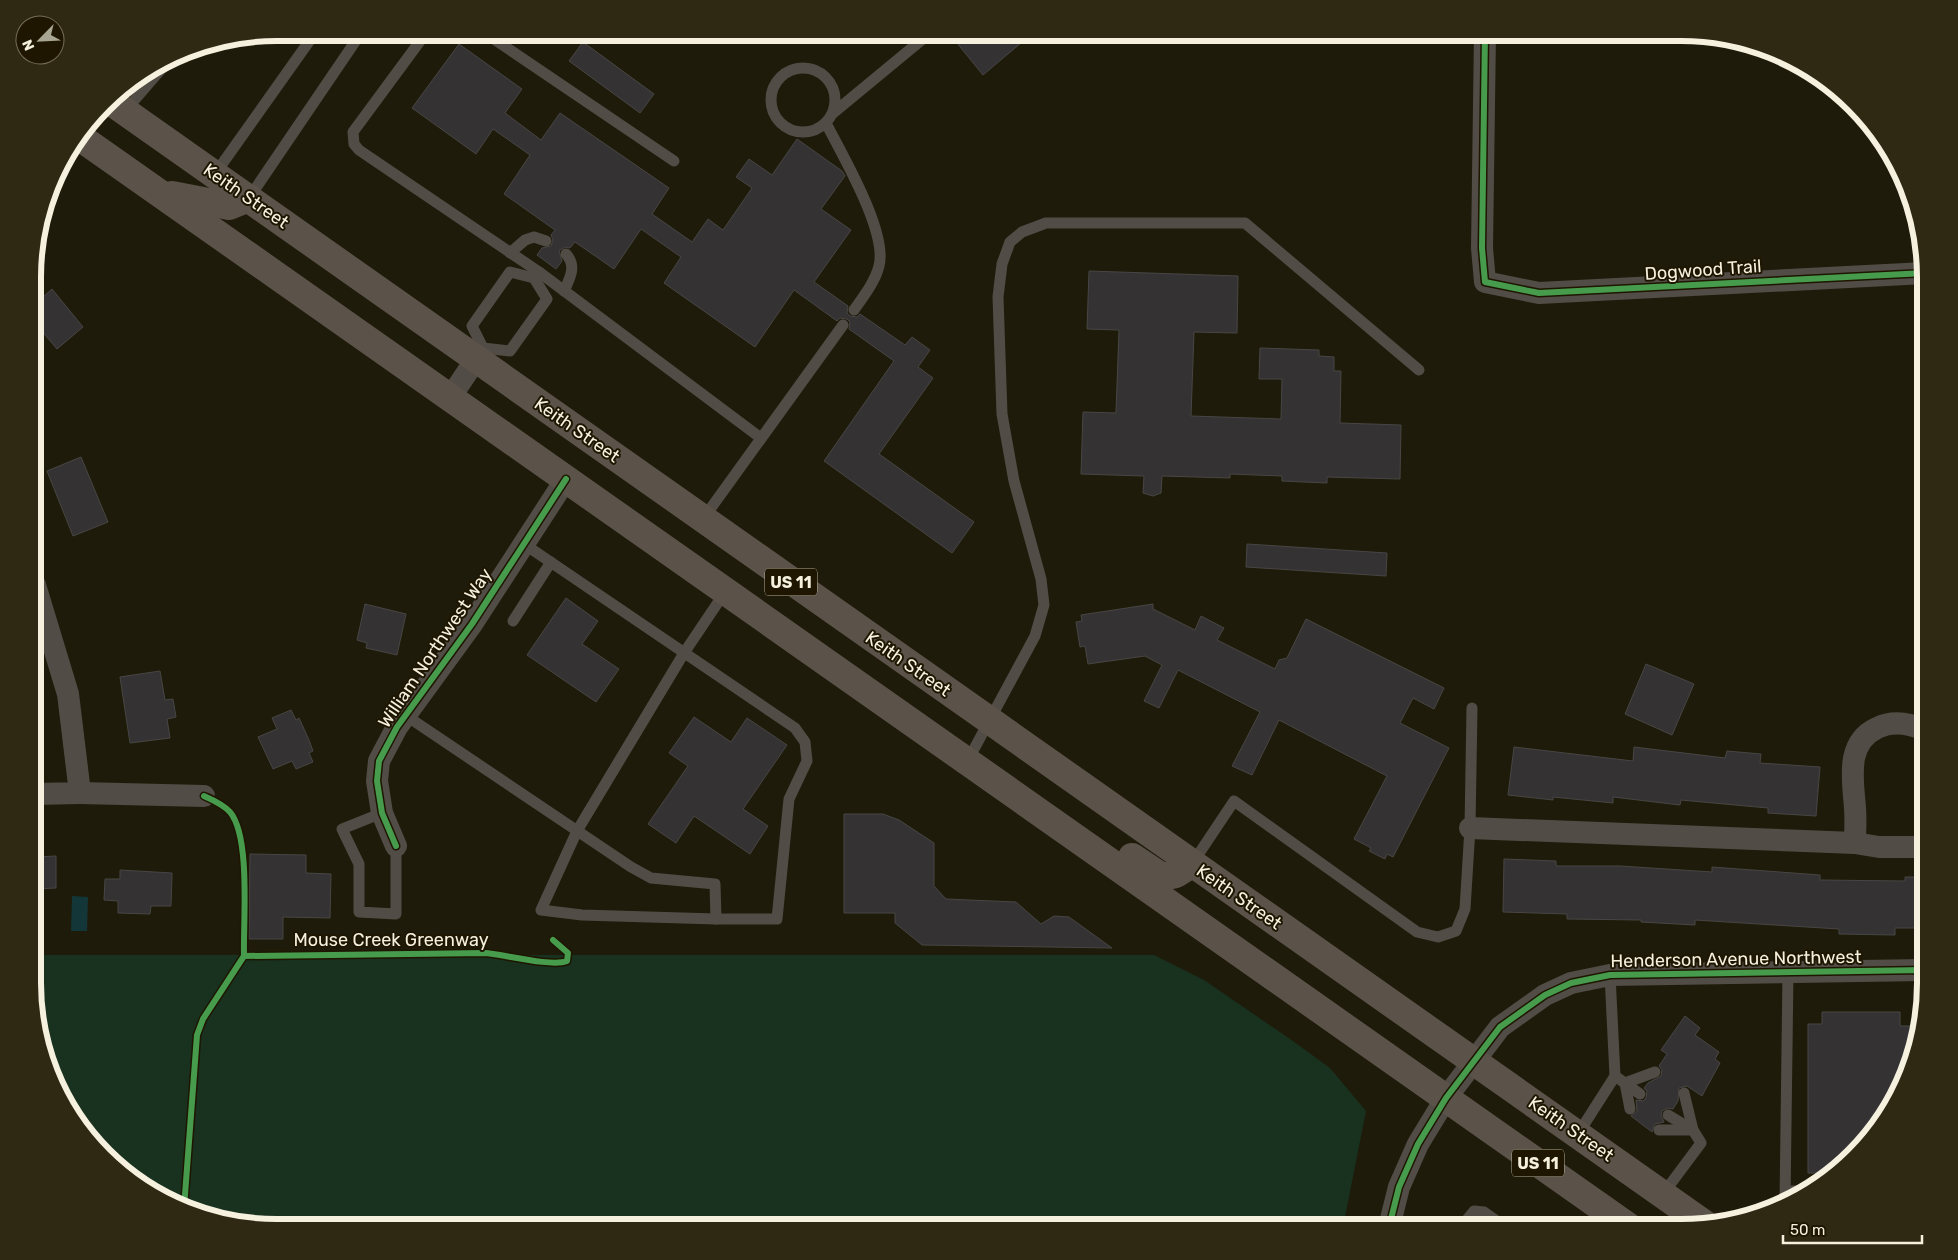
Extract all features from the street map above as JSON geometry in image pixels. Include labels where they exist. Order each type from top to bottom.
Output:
[{"type":"main road","name":"Keith Street","points":[[117,106],[248,198],[480,353],[703,519],[1695,1218]]},
{"type":"main road","name":"US 11","points":[[85,141],[1026,805],[1446,1098],[1611,1219]]},
{"type":"main road","points":[[160,193],[229,206],[248,198]]},
{"type":"main road","points":[[1026,805],[1071,817],[1162,877],[1176,874],[1192,864]]},
{"type":"street","name":"Dogwood Trail","points":[[1485,41],[1482,248],[1484,282],[1539,293],[1917,273]]},
{"type":"street","points":[[450,398],[480,353]]},
{"type":"street","name":"William Northwest Way","points":[[396,846],[382,813],[378,781],[379,761],[405,715],[472,624],[566,479]]},
{"type":"street","points":[[41,607],[68,694],[80,793]]},
{"type":"street","points":[[1855,843],[1856,809],[1852,784],[1855,749],[1871,730],[1883,725],[1896,722],[1917,726]]},
{"type":"street","points":[[41,794],[204,796]]},
{"type":"street","points":[[1470,828],[1855,843],[1879,847],[1917,847]]},
{"type":"street","name":"Henderson Avenue Northwest","points":[[1391,1219],[1398,1187],[1418,1144],[1446,1098],[1500,1027],[1545,995],[1571,983],[1610,976],[1917,970]]},
{"type":"lane","points":[[215,174],[309,41]]},
{"type":"lane","points":[[248,198],[354,41]]},
{"type":"lane","points":[[419,41],[353,132],[354,144],[359,150],[510,252],[537,275],[564,291],[762,438]]},
{"type":"lane","points":[[498,41],[674,161]]},
{"type":"lane","points":[[854,310],[867,291],[879,266],[879,253],[874,219],[829,118],[835,104],[834,94],[824,76],[806,68],[786,73],[778,80],[773,90],[771,100],[773,111],[778,120],[797,132],[808,132],[829,118],[919,41]]},
{"type":"lane","points":[[117,106],[142,84]]},
{"type":"lane","points":[[967,762],[1035,636],[1044,605],[1041,579],[1014,481],[1002,414],[998,297],[1002,264],[1010,242],[1034,226],[1046,223],[1245,223],[1419,370]]},
{"type":"lane","points":[[510,252],[526,240],[534,237],[546,242]]},
{"type":"lane","points":[[564,291],[572,273],[571,260],[566,254]]},
{"type":"lane","points":[[510,272],[537,275],[547,299],[510,352],[480,353],[472,326],[510,272]]},
{"type":"lane","points":[[703,519],[843,325]]},
{"type":"lane","points":[[524,544],[684,653],[795,728],[805,742],[807,761],[789,799],[777,919],[582,915],[541,910],[577,831],[684,653],[725,592]]},
{"type":"lane","points":[[513,621],[551,562]]},
{"type":"lane","points":[[1192,864],[1234,801],[1417,932],[1438,937],[1456,931],[1465,909],[1470,828],[1472,708]]},
{"type":"lane","points":[[405,715],[631,867],[651,878],[715,884],[716,919]]},
{"type":"lane","points":[[382,813],[342,829],[359,864],[359,912],[396,914],[396,846]]},
{"type":"lane","points":[[1786,1193],[1788,972]]},
{"type":"lane","points":[[1610,976],[1620,1080],[1630,1109]]},
{"type":"lane","points":[[1578,1134],[1620,1080],[1655,1072]]},
{"type":"lane","points":[[1620,1080],[1640,1094]]},
{"type":"lane","points":[[1663,1194],[1701,1144],[1693,1130],[1684,1092]]},
{"type":"lane","points":[[1668,1115],[1693,1130]]},
{"type":"lane","points":[[1659,1130],[1693,1130]]},
{"type":"lane","points":[[1468,1219],[1474,1211],[1484,1212],[1494,1219]]},
{"type":"green space","points":[[41,955],[1154,955],[1204,980],[1330,1068],[1366,1111],[1345,1219],[277,1219],[246,1217],[201,1206],[159,1187],[121,1160],[90,1127],[73,1101],[59,1073],[49,1044],[43,1014]]},
{"type":"water","points":[[72,896],[88,897],[87,931],[71,931]]},
{"type":"building","points":[[955,41],[1023,41],[983,75]]},
{"type":"building","points":[[583,42],[654,94],[640,113],[569,61]]},
{"type":"building","points":[[459,44],[522,89],[505,113],[541,140],[560,113],[669,188],[652,214],[692,242],[708,219],[723,230],[752,188],[736,177],[749,159],[772,175],[797,139],[842,171],[845,176],[821,209],[851,230],[814,282],[848,306],[847,313],[850,316],[857,317],[860,314],[905,345],[912,337],[930,350],[918,367],[933,378],[879,454],[974,522],[952,553],[824,461],[894,361],[849,329],[850,322],[847,319],[840,318],[837,321],[794,290],[755,347],[664,283],[681,257],[641,229],[614,269],[575,242],[570,248],[565,247],[559,251],[562,261],[556,269],[537,255],[542,248],[551,246],[553,240],[551,235],[555,230],[504,194],[530,155],[493,129],[476,154],[412,108]]},
{"type":"building","points":[[1089,271],[1238,276],[1237,333],[1194,332],[1191,416],[1281,419],[1282,379],[1259,379],[1260,348],[1319,350],[1319,356],[1334,357],[1334,371],[1341,371],[1340,423],[1401,425],[1400,479],[1327,477],[1327,483],[1282,481],[1282,476],[1230,474],[1230,478],[1162,476],[1161,493],[1153,496],[1143,493],[1144,476],[1081,474],[1083,412],[1116,413],[1119,330],[1087,329]]},
{"type":"building","points":[[52,289],[83,327],[57,349],[41,330],[41,299]]},
{"type":"building","points":[[81,457],[108,522],[73,536],[47,471]]},
{"type":"building","points":[[1247,544],[1387,553],[1386,576],[1246,567]]},
{"type":"building","points":[[566,598],[598,621],[582,644],[619,669],[596,702],[527,655]]},
{"type":"building","points":[[365,604],[406,614],[397,655],[366,648],[367,643],[357,640]]},
{"type":"building","points":[[1153,604],[1153,609],[1195,630],[1201,616],[1224,628],[1217,640],[1275,669],[1279,660],[1287,658],[1306,619],[1444,688],[1434,709],[1413,698],[1400,723],[1449,748],[1393,857],[1387,854],[1385,859],[1369,851],[1371,848],[1354,839],[1387,776],[1279,720],[1252,775],[1232,766],[1260,712],[1178,670],[1159,708],[1144,701],[1162,665],[1145,656],[1088,664],[1085,646],[1080,647],[1076,622],[1082,621],[1081,615]]},
{"type":"building","points":[[1646,664],[1694,684],[1672,735],[1625,714]]},
{"type":"building","points":[[160,671],[165,700],[173,699],[176,717],[167,719],[170,738],[130,743],[120,677]]},
{"type":"building","points":[[291,710],[296,720],[299,718],[309,740],[313,751],[309,753],[313,762],[296,769],[292,761],[273,769],[258,737],[277,729],[272,718]]},
{"type":"building","points":[[694,717],[731,742],[747,718],[787,745],[743,809],[768,826],[750,854],[694,816],[676,843],[648,824],[688,766],[669,753]]},
{"type":"building","points":[[1514,747],[1633,761],[1634,747],[1725,758],[1727,751],[1761,754],[1760,763],[1820,767],[1816,816],[1768,813],[1768,808],[1681,800],[1680,805],[1613,797],[1613,803],[1553,797],[1553,800],[1508,795]]},
{"type":"building","points":[[844,814],[883,814],[899,820],[934,843],[934,886],[946,899],[1016,902],[1041,924],[1054,916],[1069,917],[1112,948],[922,945],[895,923],[895,913],[844,913]]},
{"type":"building","points":[[250,854],[306,855],[306,873],[331,874],[330,918],[283,917],[283,939],[249,939]]},
{"type":"building","points":[[56,856],[56,888],[41,889],[41,857]]},
{"type":"building","points":[[1504,859],[1556,861],[1556,866],[1620,866],[1712,872],[1712,867],[1820,875],[1820,880],[1905,881],[1905,877],[1917,877],[1917,928],[1895,928],[1895,935],[1839,934],[1839,929],[1695,920],[1695,925],[1641,922],[1641,920],[1567,919],[1567,914],[1503,912]]},
{"type":"building","points":[[120,870],[172,873],[171,906],[151,906],[150,914],[118,913],[118,901],[104,900],[105,879],[120,879]]},
{"type":"building","points":[[1822,1012],[1900,1012],[1900,1026],[1913,1026],[1909,1044],[1899,1073],[1885,1101],[1868,1127],[1848,1150],[1825,1170],[1821,1173],[1808,1173],[1808,1024],[1822,1024]]},
{"type":"building","points":[[1685,1016],[1700,1028],[1695,1035],[1719,1052],[1715,1059],[1720,1063],[1702,1096],[1687,1086],[1679,1088],[1678,1101],[1673,1109],[1668,1108],[1662,1111],[1661,1115],[1664,1122],[1655,1124],[1652,1132],[1631,1116],[1637,1111],[1636,1100],[1643,1101],[1646,1098],[1647,1091],[1644,1088],[1648,1083],[1661,1076],[1662,1070],[1659,1066],[1667,1054],[1661,1050]]},
{"type":"cycle path","points":[[1485,41],[1482,248],[1485,282],[1539,293],[1917,273]]},
{"type":"cycle path","points":[[396,846],[382,813],[377,781],[379,761],[397,727],[472,624],[566,479]]},
{"type":"cycle path","points":[[204,796],[227,809],[237,824],[241,840],[245,881],[244,956]]},
{"type":"cycle path","name":"Mouse Creek Greenway","points":[[185,1200],[197,1035],[203,1019],[244,956],[486,953],[540,962],[567,961],[568,953],[553,940]]},
{"type":"cycle path","points":[[1391,1219],[1399,1187],[1418,1144],[1446,1098],[1500,1027],[1545,995],[1571,983],[1610,975],[1917,970]]}]
